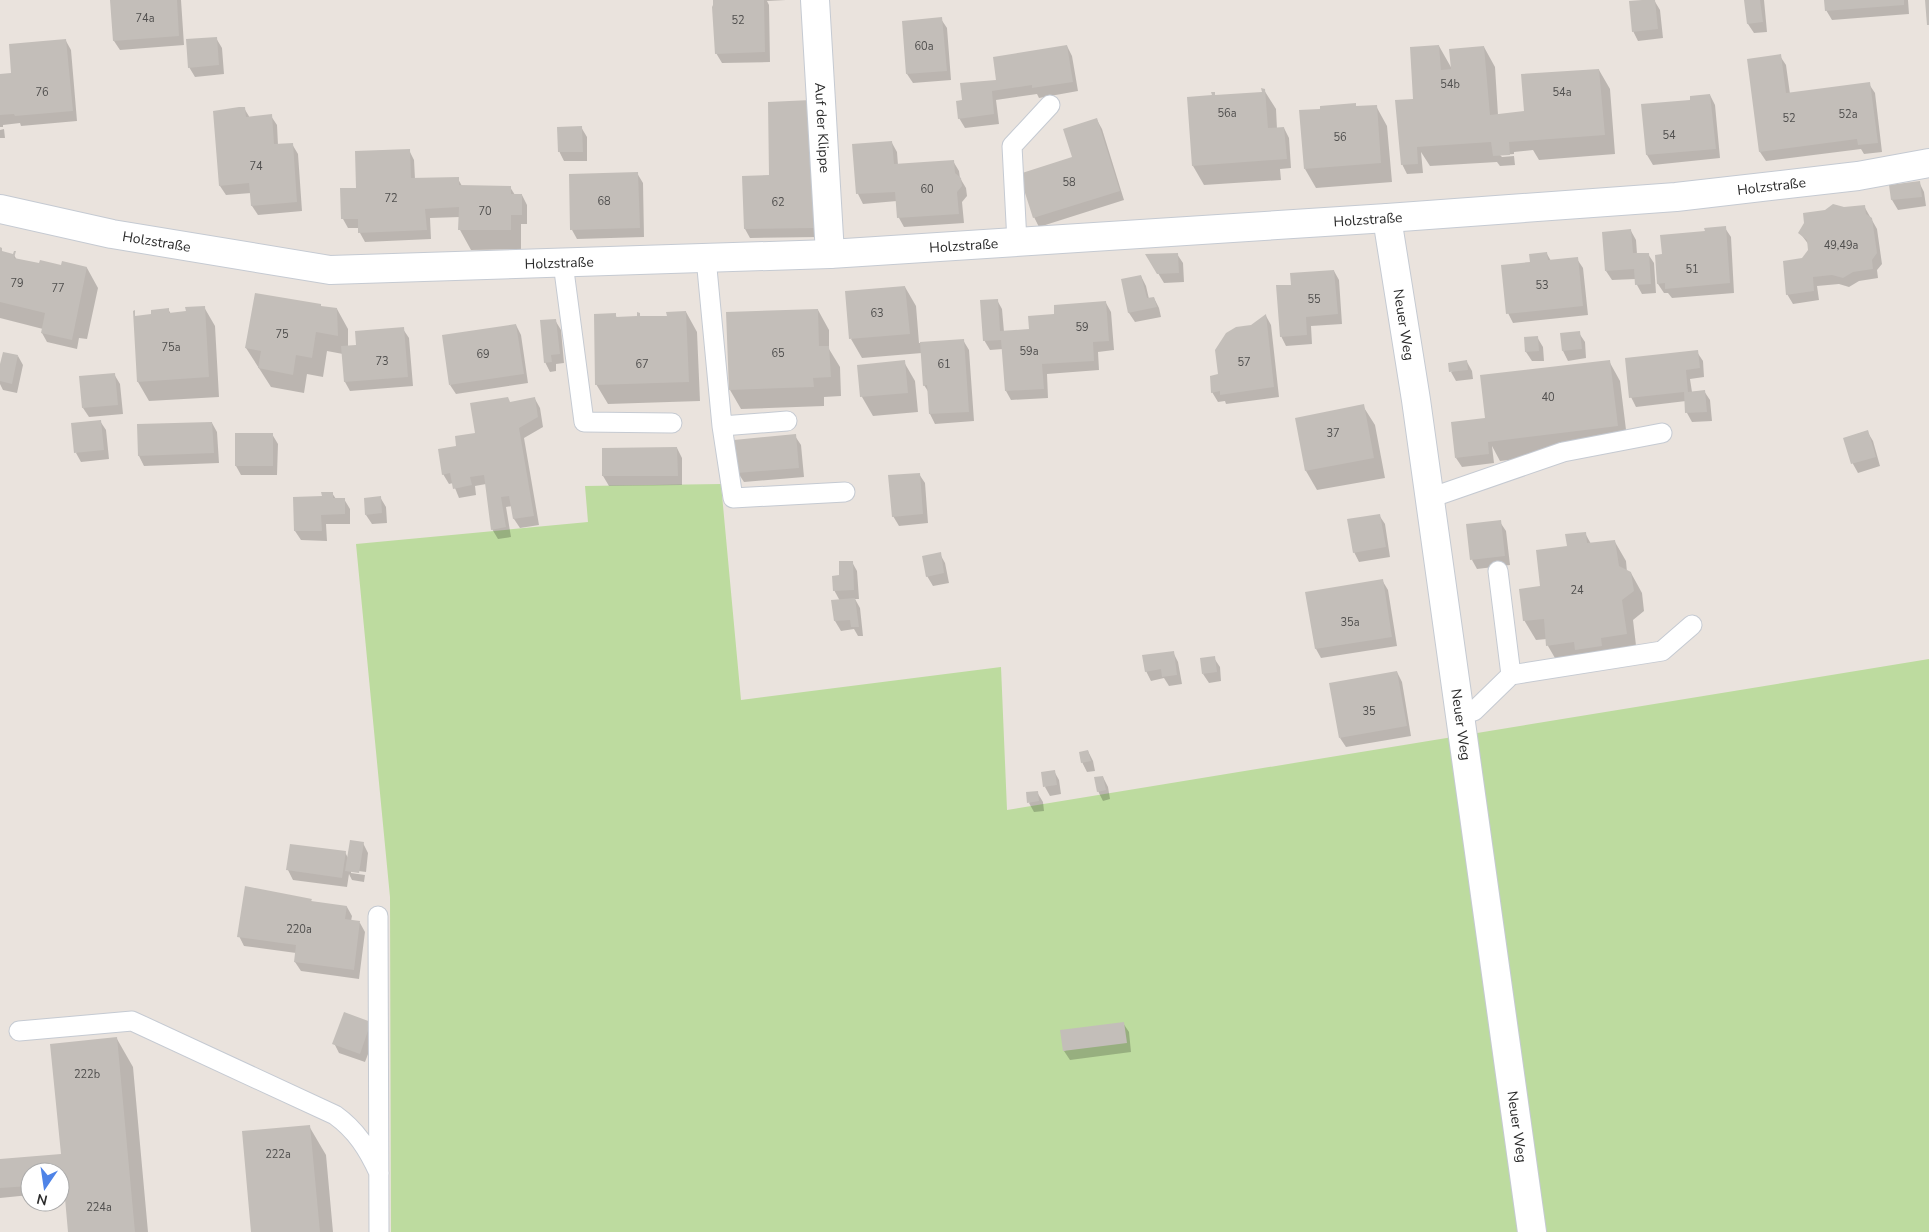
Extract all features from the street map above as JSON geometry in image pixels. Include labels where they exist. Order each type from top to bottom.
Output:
[{"type":"street","name":"Auf der Klippe","points":[[815,0],[830,254]]},
{"type":"street","name":"Holzstraße","points":[[0,209],[112,234],[330,270],[830,254],[1387,218],[1676,197],[1858,176],[1929,163]]},
{"type":"street","name":"Neuer Weg","points":[[1387,218],[1416,400],[1532,1232]]},
{"type":"lane","points":[[1017,242],[1012,146],[1050,105]]},
{"type":"lane","points":[[706,258],[722,426],[733,498],[845,492]]},
{"type":"lane","points":[[563,263],[584,422],[672,423]]},
{"type":"lane","points":[[722,426],[787,421]]},
{"type":"lane","points":[[1430,498],[1563,452],[1662,433]]},
{"type":"lane","points":[[1498,571],[1511,675]]},
{"type":"lane","points":[[1460,714],[1474,711],[1511,675],[1662,651],[1692,625]]},
{"type":"lane","points":[[378,916],[379,1232]]},
{"type":"lane","points":[[19,1031],[132,1021],[335,1115],[356,1132],[370,1153],[379,1173]]},
{"type":"green space","points":[[721,484],[741,700],[1001,667],[1007,810],[1929,659],[1929,1232],[391,1232],[390,897],[356,544],[588,522],[585,486]]},
{"type":"building","points":[[110,0],[177,0],[179,36],[113,41]]},
{"type":"building","points":[[713,0],[764,0],[765,52],[715,54]]},
{"type":"building","points":[[1655,0],[1658,29],[1632,32],[1629,1]]},
{"type":"building","points":[[1744,0],[1760,0],[1763,22],[1747,24]]},
{"type":"building","points":[[1824,0],[1904,0],[1904,5],[1825,11]]},
{"type":"building","points":[[1925,0],[1929,0],[1929,25],[1927,25]]},
{"type":"building","points":[[942,17],[947,71],[906,74],[902,21]]},
{"type":"building","points":[[217,37],[219,65],[188,68],[186,39]]},
{"type":"building","points":[[66,39],[73,111],[15,116],[14,114],[0,115],[0,74],[11,73],[9,44]]},
{"type":"building","points":[[1067,45],[1073,82],[1032,88],[1032,85],[992,91],[994,114],[958,119],[956,101],[962,100],[960,83],[996,80],[993,57]]},
{"type":"building","points":[[1439,45],[1441,70],[1451,69],[1449,49],[1484,46],[1490,115],[1524,111],[1521,74],[1599,69],[1605,135],[1509,142],[1510,155],[1493,156],[1491,142],[1417,147],[1418,164],[1401,165],[1395,100],[1413,99],[1410,47]]},
{"type":"building","points":[[1781,54],[1786,93],[1870,82],[1878,143],[1858,145],[1857,139],[1759,152],[1747,59]]},
{"type":"building","points":[[1261,88],[1265,89],[1268,128],[1284,127],[1287,159],[1192,166],[1187,97],[1212,95],[1211,92],[1215,92],[1215,95],[1262,92]]},
{"type":"building","points":[[1710,94],[1716,149],[1646,155],[1641,104],[1690,100],[1690,96]]},
{"type":"building","points":[[811,100],[814,228],[744,229],[742,176],[769,175],[768,102]]},
{"type":"building","points":[[1356,103],[1356,106],[1377,105],[1381,163],[1304,169],[1299,110],[1320,109],[1320,106]]},
{"type":"building","points":[[245,107],[246,117],[272,114],[274,144],[293,143],[297,202],[251,206],[249,183],[219,186],[213,111]]},
{"type":"building","points":[[1097,118],[1120,191],[1033,218],[1019,174],[1072,157],[1063,129]]},
{"type":"building","points":[[582,126],[583,152],[558,152],[557,127]]},
{"type":"building","points":[[892,141],[894,164],[954,160],[955,173],[961,178],[962,186],[957,192],[959,214],[897,218],[895,192],[856,194],[852,144]]},
{"type":"building","points":[[410,149],[411,178],[459,177],[459,185],[511,186],[511,194],[522,194],[522,215],[511,215],[511,230],[458,230],[459,207],[425,209],[427,230],[358,233],[358,219],[341,219],[340,188],[356,188],[355,151]]},
{"type":"building","points":[[638,172],[640,228],[570,230],[569,174]]},
{"type":"building","points":[[1920,181],[1922,197],[1891,200],[1889,185]]},
{"type":"building","points":[[1833,204],[1844,207],[1865,205],[1866,214],[1872,218],[1877,253],[1872,260],[1873,269],[1853,272],[1843,278],[1832,275],[1813,277],[1814,291],[1786,295],[1783,261],[1802,258],[1808,250],[1807,240],[1798,233],[1804,223],[1803,213],[1825,210]]},
{"type":"building","points":[[1726,226],[1730,283],[1665,289],[1665,283],[1657,284],[1655,255],[1662,254],[1660,235],[1705,231],[1704,228]]},
{"type":"building","points":[[1631,229],[1633,253],[1649,253],[1651,284],[1635,285],[1634,269],[1605,271],[1602,232]]},
{"type":"building","points":[[0,247],[2,251],[13,254],[16,251],[14,258],[39,263],[40,260],[61,265],[62,261],[87,267],[72,340],[41,333],[45,313],[0,302]]},
{"type":"building","points":[[1547,252],[1548,260],[1578,257],[1583,306],[1506,314],[1501,265],[1530,262],[1529,254]]},
{"type":"building","points":[[1178,253],[1179,273],[1157,274],[1145,254]]},
{"type":"building","points":[[1334,270],[1338,314],[1306,317],[1307,335],[1280,337],[1276,285],[1291,285],[1290,273]]},
{"type":"building","points":[[1141,275],[1147,298],[1154,297],[1157,307],[1128,313],[1121,279]]},
{"type":"building","points":[[905,286],[910,334],[849,339],[845,291]]},
{"type":"building","points":[[255,293],[337,308],[338,336],[316,332],[312,358],[296,355],[293,375],[258,368],[261,351],[245,348]]},
{"type":"building","points":[[998,299],[1000,331],[1029,329],[1028,316],[1054,314],[1054,305],[1106,301],[1109,341],[1093,342],[1094,361],[1042,364],[1044,389],[1005,391],[1001,340],[983,341],[980,300]]},
{"type":"building","points":[[205,306],[209,377],[137,382],[133,311],[135,310],[135,316],[151,314],[151,310],[169,308],[169,313],[186,311],[185,307]]},
{"type":"building","points":[[818,309],[819,346],[829,346],[831,377],[813,378],[814,387],[729,390],[726,312]]},
{"type":"building","points":[[686,311],[689,382],[595,385],[594,314],[616,313],[616,317],[637,316],[637,312],[640,313],[640,316],[667,316],[666,312]]},
{"type":"building","points":[[1266,314],[1274,387],[1220,395],[1220,391],[1211,393],[1210,376],[1218,374],[1215,350],[1226,333],[1236,327],[1251,325]]},
{"type":"building","points":[[556,319],[560,354],[551,355],[552,362],[544,363],[540,320]]},
{"type":"building","points":[[516,324],[524,374],[449,385],[442,335]]},
{"type":"building","points":[[404,327],[408,377],[344,382],[341,346],[356,345],[355,331]]},
{"type":"building","points":[[1580,331],[1582,349],[1562,351],[1560,333]]},
{"type":"building","points":[[1538,336],[1539,351],[1525,352],[1524,337]]},
{"type":"building","points":[[964,339],[969,412],[929,414],[927,385],[923,386],[920,342]]},
{"type":"building","points":[[1698,350],[1700,368],[1686,370],[1688,392],[1705,390],[1707,412],[1685,413],[1684,392],[1629,398],[1625,358]]},
{"type":"building","points":[[3,352],[18,355],[12,384],[0,381],[0,364]]},
{"type":"building","points":[[905,360],[908,393],[860,397],[857,365]]},
{"type":"building","points":[[1467,360],[1468,370],[1449,372],[1448,363]]},
{"type":"building","points":[[1610,360],[1618,426],[1488,442],[1489,454],[1455,458],[1451,422],[1485,418],[1480,375]]},
{"type":"building","points":[[115,373],[118,405],[82,408],[79,376]]},
{"type":"building","points":[[508,397],[510,402],[535,397],[538,417],[519,428],[534,516],[513,519],[509,496],[501,497],[506,527],[491,530],[484,475],[470,477],[472,485],[453,489],[450,473],[442,475],[438,449],[456,446],[455,436],[475,433],[470,403]]},
{"type":"building","points":[[1364,404],[1374,458],[1305,471],[1295,418]]},
{"type":"building","points":[[101,420],[104,450],[74,453],[71,423]]},
{"type":"building","points":[[212,422],[214,453],[138,456],[137,424]]},
{"type":"building","points":[[1868,430],[1876,457],[1851,464],[1843,438]]},
{"type":"building","points":[[235,433],[273,433],[273,466],[235,466]]},
{"type":"building","points":[[796,434],[799,468],[737,473],[734,440]]},
{"type":"building","points":[[677,447],[678,476],[602,476],[602,448]]},
{"type":"building","points":[[920,473],[923,514],[892,517],[888,475]]},
{"type":"building","points":[[321,492],[333,492],[333,498],[345,498],[345,514],[321,515],[322,531],[294,531],[293,497],[322,496]]},
{"type":"building","points":[[381,496],[382,513],[365,515],[364,498]]},
{"type":"building","points":[[1380,514],[1386,547],[1353,553],[1347,519]]},
{"type":"building","points":[[1501,520],[1505,556],[1470,560],[1466,524]]},
{"type":"building","points":[[1586,532],[1587,543],[1615,540],[1619,566],[1631,572],[1634,591],[1622,600],[1627,634],[1601,638],[1602,646],[1575,650],[1574,642],[1546,646],[1544,619],[1523,621],[1519,589],[1540,586],[1536,550],[1567,546],[1565,534]]},
{"type":"building","points":[[941,552],[944,573],[926,577],[922,556]]},
{"type":"building","points":[[839,561],[853,561],[854,590],[833,591],[832,576],[839,575]]},
{"type":"building","points":[[1383,579],[1392,637],[1315,649],[1305,592]]},
{"type":"building","points":[[855,598],[859,627],[851,627],[850,620],[834,621],[831,600]]},
{"type":"building","points":[[1174,651],[1177,675],[1162,677],[1161,669],[1145,672],[1142,655]]},
{"type":"building","points":[[1215,656],[1217,672],[1202,674],[1200,658]]},
{"type":"building","points":[[1397,671],[1407,726],[1339,738],[1329,683]]},
{"type":"building","points":[[1088,750],[1091,761],[1081,763],[1079,752]]},
{"type":"building","points":[[1055,770],[1057,785],[1043,787],[1041,772]]},
{"type":"building","points":[[1103,776],[1106,790],[1097,792],[1094,777]]},
{"type":"building","points":[[1038,791],[1039,801],[1027,803],[1026,792]]},
{"type":"building","points":[[350,840],[364,842],[359,873],[345,871]]},
{"type":"building","points":[[290,844],[346,851],[342,878],[286,870]]},
{"type":"building","points":[[245,886],[312,899],[311,901],[347,906],[345,919],[360,921],[354,970],[294,962],[296,945],[237,937]]},
{"type":"building","points":[[344,1012],[371,1022],[360,1054],[332,1044]]},
{"type":"building","points":[[1124,1022],[1127,1043],[1063,1051],[1060,1030]]},
{"type":"building","points":[[117,1037],[135,1232],[68,1232],[66,1212],[70,1212],[70,1162],[20,1162],[20,1187],[0,1188],[0,1159],[61,1154],[50,1044]]},
{"type":"building","points":[[310,1125],[320,1232],[251,1232],[242,1131]]}]
